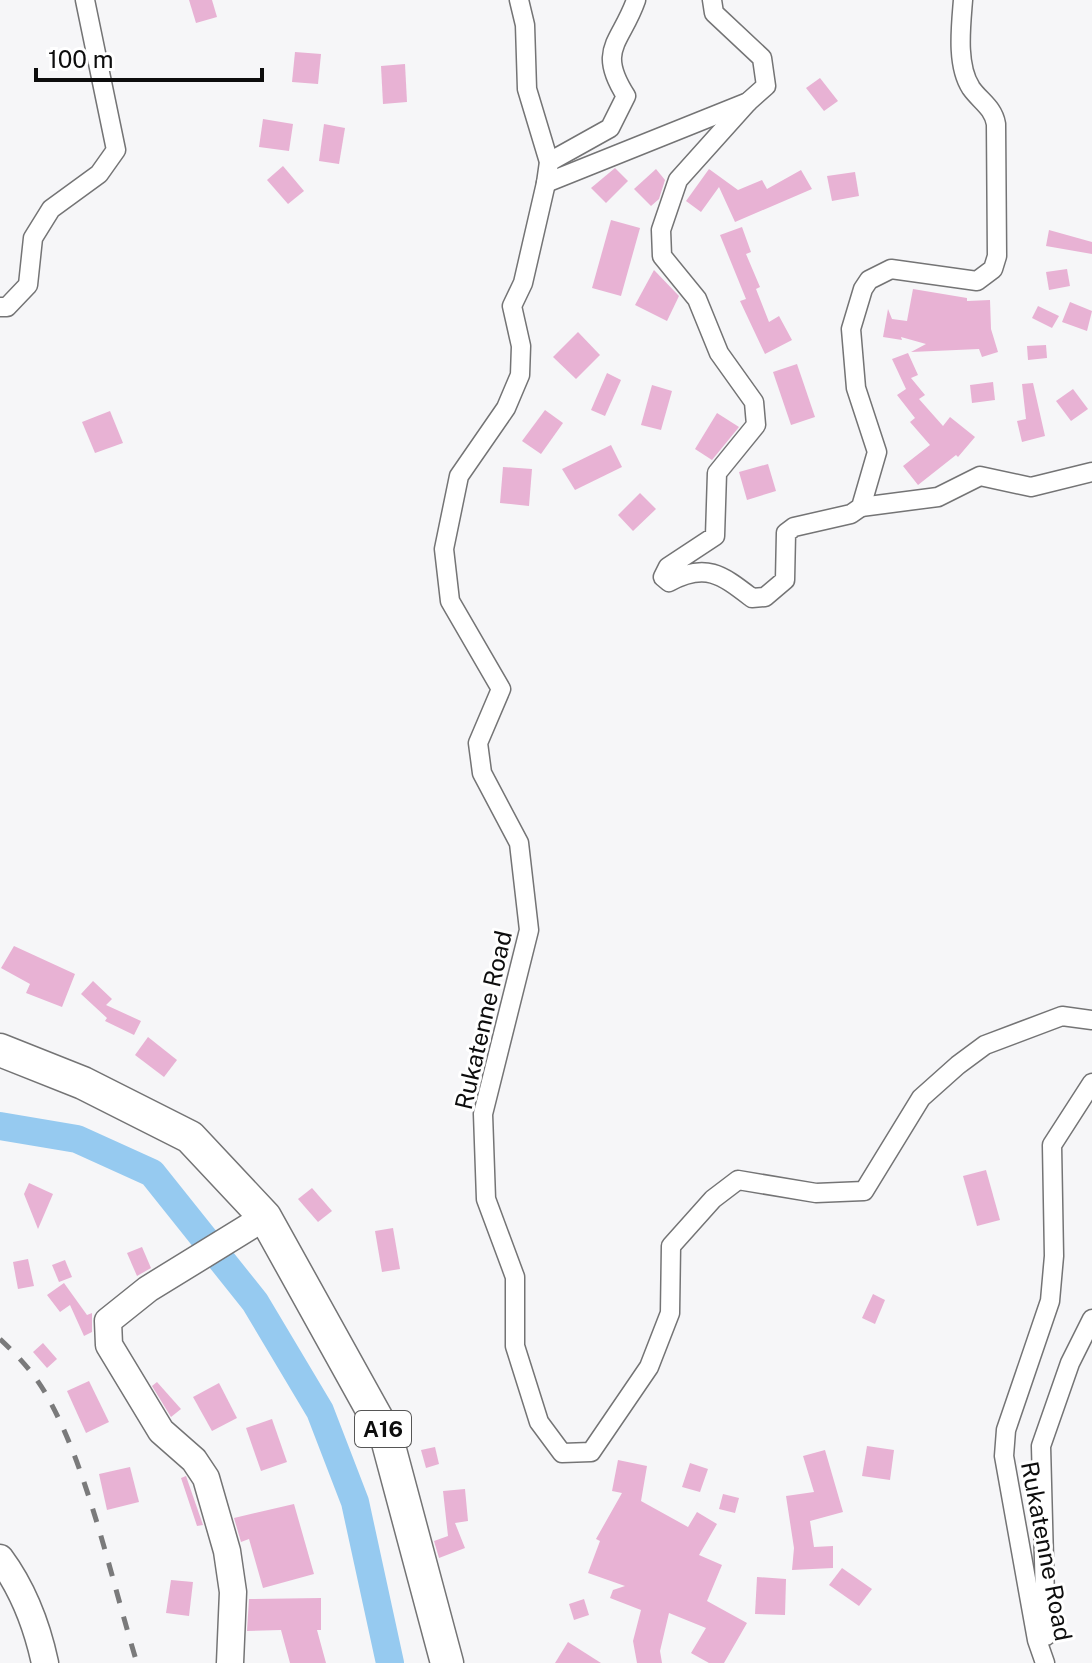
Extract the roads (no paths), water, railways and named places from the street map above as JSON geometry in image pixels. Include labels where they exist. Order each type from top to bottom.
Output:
[{"type":"highway","name":"A16","points":[[0,1050],[83,1083],[190,1137],[265,1217],[386,1435],[447,1663]]},
{"type":"street","points":[[0,307],[7,307],[28,285],[33,238],[51,209],[99,174],[116,150],[85,0]]},
{"type":"street","name":"Rukatenne Road","points":[[519,0],[525,25],[527,89],[549,162],[523,283],[512,306],[521,346],[520,375],[506,408],[459,476],[444,549],[450,601],[501,689],[478,743],[482,773],[519,843],[529,930],[483,1114],[486,1199],[515,1277],[515,1346],[539,1422],[562,1453],[591,1452],[649,1367],[670,1313],[671,1246],[713,1199],[738,1180],[816,1193],[864,1191],[921,1098],[967,1058],[985,1045],[1062,1016],[1092,1020]]},
{"type":"street","points":[[549,162],[610,128],[626,96],[613,76],[611,48],[636,0]]},
{"type":"street","points":[[712,0],[714,13],[762,58],[766,86],[678,180],[661,230],[662,256],[697,299],[719,353],[754,402],[756,425],[717,473],[715,536],[668,567],[663,577],[669,582],[686,572],[719,573],[752,598],[765,597],[785,580],[786,533],[794,527],[851,514],[861,507],[938,497],[980,476],[1031,487],[1092,472]]},
{"type":"street","points":[[861,507],[877,452],[856,388],[851,357],[851,329],[863,289],[869,280],[891,269],[977,281],[993,269],[997,256],[996,124],[994,113],[969,86],[960,43],[963,0]]},
{"type":"street","points":[[546,183],[748,102]]},
{"type":"street","name":"Rukatenne Road","points":[[1045,1663],[1037,1640],[1004,1456],[1006,1430],[1050,1301],[1054,1256],[1052,1145],[1092,1083]]},
{"type":"street","points":[[230,1663],[233,1592],[227,1551],[206,1478],[194,1460],[161,1431],[109,1345],[108,1321],[181,1267],[265,1217]]},
{"type":"street","points":[[1045,1663],[1041,1446],[1070,1363],[1092,1319]]},
{"type":"street","points":[[0,1558],[11,1573],[38,1631],[45,1663]]},
{"type":"waterway","points":[[0,1126],[77,1139],[152,1173],[255,1302],[320,1411],[355,1502],[390,1663]]},
{"type":"railway","points":[[0,1339],[37,1380],[62,1425],[87,1491],[137,1663]]}]
